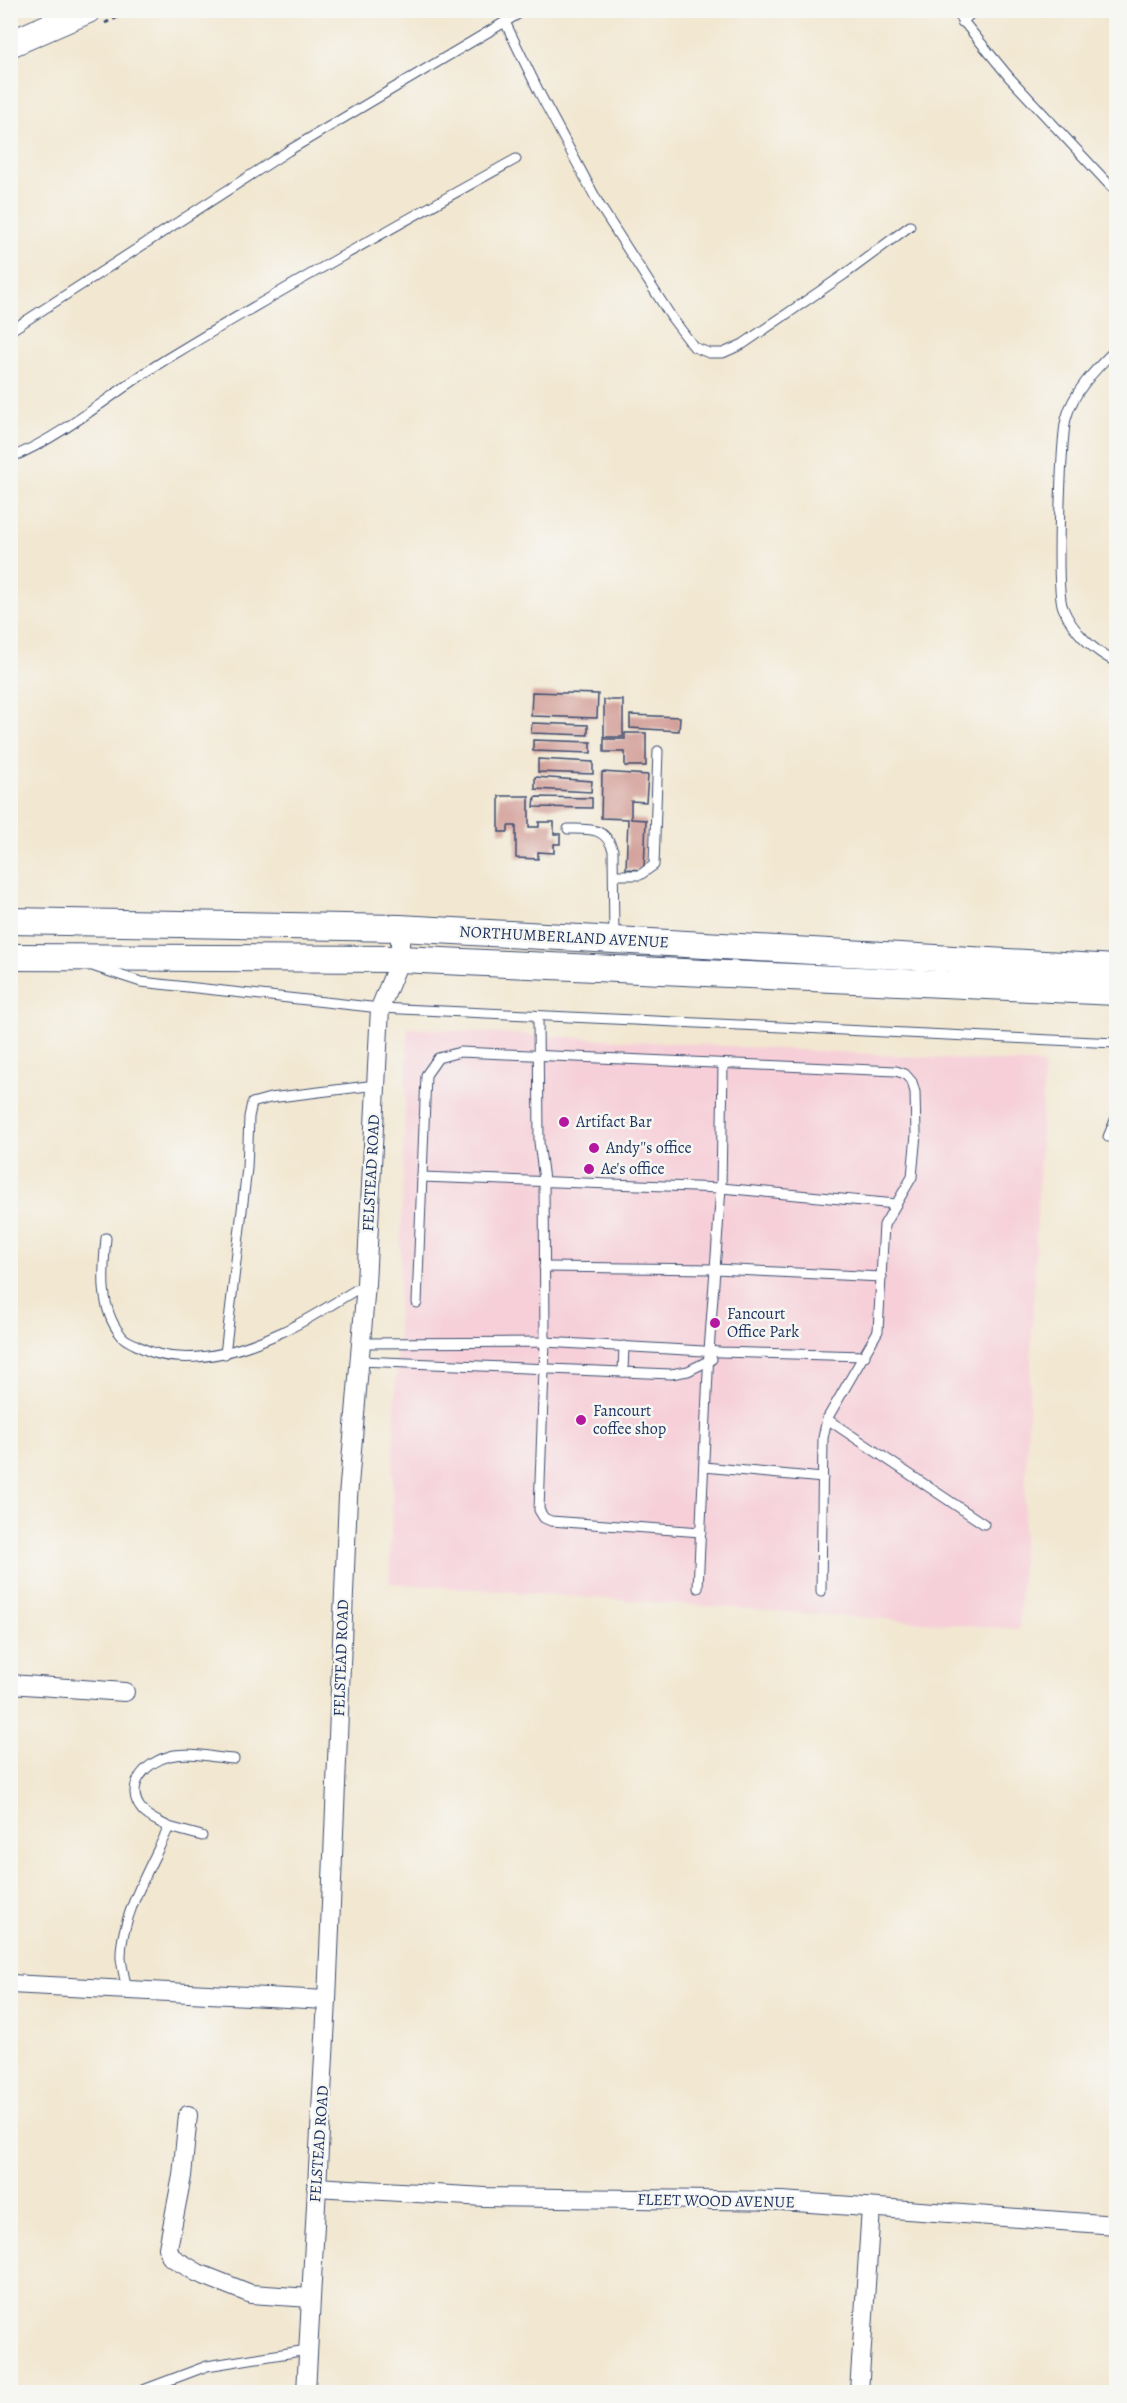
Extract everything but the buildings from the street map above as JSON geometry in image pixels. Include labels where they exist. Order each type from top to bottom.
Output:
[{"type":"main road","points":[[10,44],[88,10]]},
{"type":"main road","name":"NORTHUMBERLAND AVENUE","points":[[10,921],[400,928],[1116,968]]},
{"type":"main road","name":"NORTHUMBERLAND AVENUE","points":[[10,957],[400,959],[1116,992]]},
{"type":"street","name":"FELSTEAD ROAD","points":[[306,2392],[327,2000],[348,1497],[366,1284],[380,1008],[400,959],[400,928]]},
{"type":"street","points":[[10,1684],[125,1692]]},
{"type":"street","points":[[10,1984],[327,2000]]},
{"type":"street","points":[[188,2115],[182,2176],[168,2248],[171,2257],[190,2270],[251,2294],[310,2298]]},
{"type":"street","name":"FLEET WOOD AVENUE","points":[[316,2187],[485,2197],[782,2201],[1116,2224]]},
{"type":"street","points":[[859,2392],[871,2208]]},
{"type":"lane","points":[[10,331],[288,151],[506,24],[525,10]]},
{"type":"lane","points":[[954,10],[962,22],[1116,192]]},
{"type":"lane","points":[[962,22],[975,10]]},
{"type":"lane","points":[[506,24],[540,94],[600,206],[672,318],[689,342],[701,351],[723,353],[743,344],[910,226]]},
{"type":"lane","points":[[10,458],[53,438],[106,398],[167,358],[516,159]]},
{"type":"lane","points":[[1116,349],[1088,378],[1066,418],[1062,470],[1060,574],[1062,606],[1076,630],[1098,653],[1116,662]]},
{"type":"lane","points":[[614,875],[640,875],[654,865],[658,751]]},
{"type":"lane","points":[[568,829],[595,829],[609,838],[613,850],[614,940]]},
{"type":"lane","points":[[68,958],[141,982],[380,1008],[1116,1042]]},
{"type":"lane","points":[[538,1016],[539,1142],[544,1180],[545,1342],[538,1502],[544,1518],[551,1521],[701,1532]]},
{"type":"lane","points":[[417,1303],[426,1075],[430,1066],[438,1058],[460,1052],[896,1071],[905,1074],[912,1082],[915,1092],[916,1134],[912,1177],[884,1225],[878,1331],[827,1419],[823,1438],[821,1592]]},
{"type":"lane","points":[[698,1588],[709,1356],[721,1188],[723,1064]]},
{"type":"lane","points":[[225,1353],[247,1168],[249,1117],[252,1102],[376,1085]]},
{"type":"lane","points":[[1108,1137],[1116,1118]]},
{"type":"lane","points":[[422,1177],[721,1188],[896,1204]]},
{"type":"lane","points":[[106,1238],[105,1299],[122,1337],[142,1348],[165,1356],[194,1358],[225,1353],[283,1332],[366,1284]]},
{"type":"lane","points":[[544,1267],[715,1269],[882,1277]]},
{"type":"lane","points":[[361,1343],[545,1342],[624,1346],[709,1356]]},
{"type":"lane","points":[[623,1372],[624,1346]]},
{"type":"lane","points":[[360,1361],[671,1374],[688,1371],[709,1356],[721,1352],[865,1356]]},
{"type":"lane","points":[[827,1419],[984,1524]]},
{"type":"lane","points":[[704,1467],[823,1478]]},
{"type":"lane","points":[[202,1836],[169,1827],[143,1812],[136,1801],[135,1786],[138,1777],[146,1768],[172,1755],[234,1759]]},
{"type":"lane","points":[[127,1990],[121,1958],[123,1938],[129,1916],[169,1827]]},
{"type":"lane","points":[[138,2392],[207,2366],[280,2356],[307,2350],[308,2345]]},
{"type":"shaded area","name":"Fancourt Office Park","points":[[408,1028],[1044,1064],[1019,1629],[389,1583]]},
{"type":"place","name":"Artifact Bar","points":[[564,1122]]},
{"type":"place","name":"Andy''s office","points":[[594,1148]]},
{"type":"place","name":"Ae's office","points":[[589,1169]]},
{"type":"place","name":"Fancourt Office Park","points":[[715,1323]]},
{"type":"place","name":"Fancourt coffee shop","points":[[581,1420]]}]
